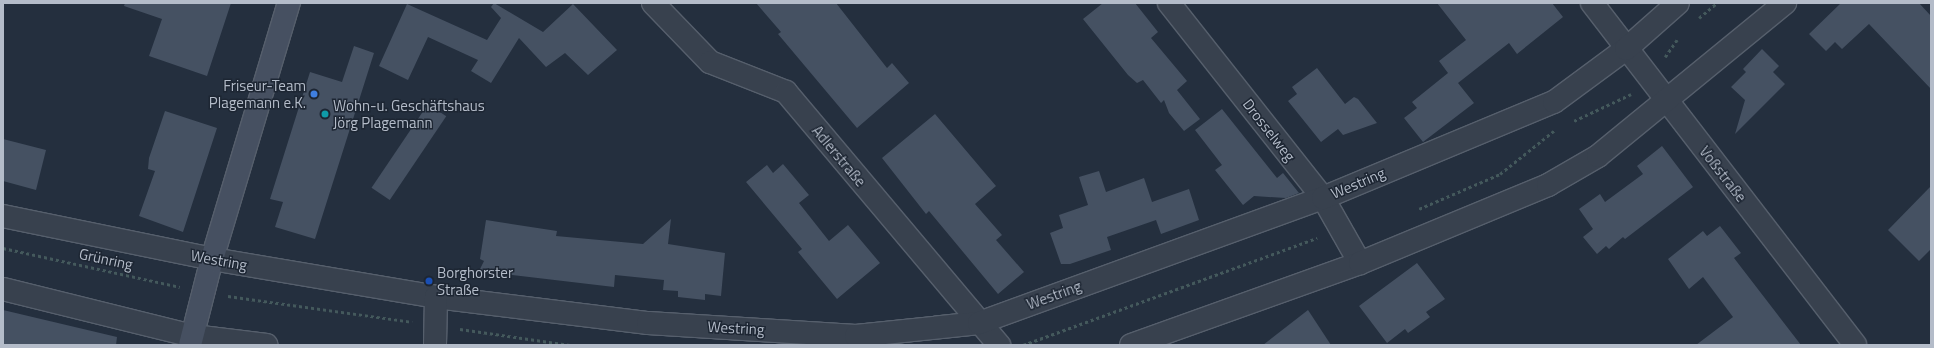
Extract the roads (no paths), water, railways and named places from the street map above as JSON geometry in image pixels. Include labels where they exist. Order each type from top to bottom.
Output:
[{"type":"main road","points":[[192,341],[212,259],[289,3]]},
{"type":"street","name":"Adlerstraße","points":[[653,3],[710,62],[786,92],[999,345]]},
{"type":"street","name":"Drosselweg","points":[[1169,3],[1323,198],[1342,229],[1360,264]]},
{"type":"street","name":"Voßstraße","points":[[1592,3],[1855,345]]},
{"type":"street","name":"Westring","points":[[3,216],[212,259],[436,297],[648,323],[856,336],[979,322],[1323,198],[1554,102],[1626,49],[1678,3]]},
{"type":"street","points":[[1131,345],[1360,264],[1548,185],[1598,156],[1785,3]]},
{"type":"street","points":[[3,289],[192,341],[266,345]]},
{"type":"street","points":[[435,335],[436,297]]},
{"type":"place","name":"Friseur-Team Plagemann e.K.","points":[[314,94]]},
{"type":"place","name":"Wohn-u. Geschäftshaus Jörg Plagemann","points":[[325,114]]},
{"type":"place","name":"Borghorster Straße","points":[[429,281]]}]
